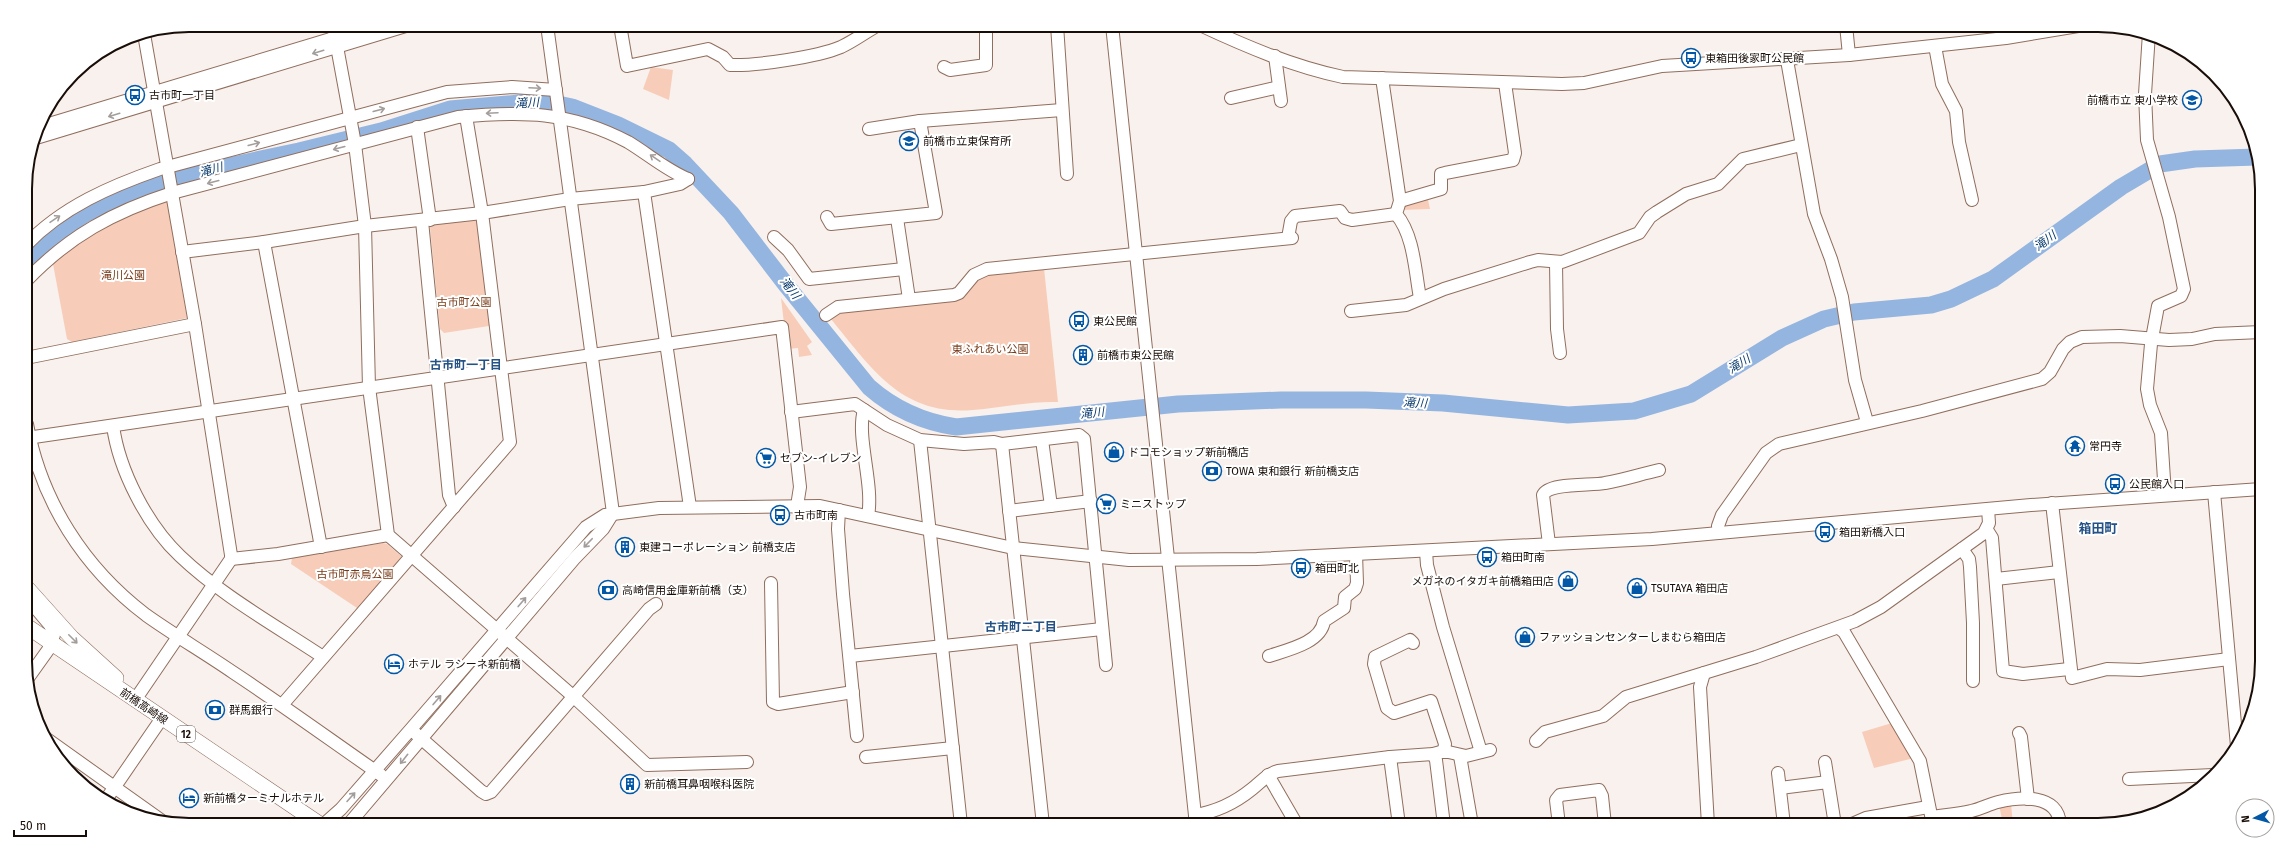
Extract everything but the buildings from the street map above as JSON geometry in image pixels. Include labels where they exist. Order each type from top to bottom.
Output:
[{"type":"main road","points":[[32,593],[72,638],[114,676],[130,696]]},
{"type":"main road","name":"前橋高崎線","points":[[32,630],[312,818]]},
{"type":"street","points":[[335,32],[355,142],[365,226],[369,387],[388,535],[574,697],[647,765],[747,762]]},
{"type":"street","points":[[336,42],[360,32]]},
{"type":"street","points":[[41,136],[155,98],[336,42],[379,32]]},
{"type":"street","points":[[548,32],[613,513]]},
{"type":"street","points":[[621,32],[627,66],[708,49],[723,57],[730,65],[750,65],[826,52],[842,46],[866,32]]},
{"type":"street","points":[[944,67],[950,70],[986,65],[986,32]]},
{"type":"street","points":[[1057,32],[1067,174]]},
{"type":"street","points":[[1113,32],[1195,818]]},
{"type":"street","points":[[1217,32],[1275,56],[1336,76],[1505,83],[1573,84],[1662,66],[1787,60],[1849,55],[1935,46],[2034,32]]},
{"type":"street","points":[[1847,32],[1849,55]]},
{"type":"street","points":[[130,696],[179,636],[231,559],[231,547],[209,410],[145,38]]},
{"type":"street","points":[[2149,40],[2145,104],[2147,140],[2171,224],[2184,293],[2181,296],[2158,306],[2151,344],[2147,388],[2150,405],[2161,433],[2165,495]]},
{"type":"street","points":[[1935,46],[1942,84],[1956,111],[1959,142],[1972,200]]},
{"type":"street","points":[[1275,56],[1281,101]]},
{"type":"street","points":[[1787,60],[1814,214],[1831,259],[1842,302],[1855,380],[1866,422]]},
{"type":"street","points":[[1382,78],[1400,201],[1396,214]]},
{"type":"street","points":[[1400,201],[1441,189],[1441,174],[1513,160],[1515,153],[1505,83]]},
{"type":"street","points":[[32,239],[46,226],[82,202],[125,181],[167,167],[351,119],[447,92],[512,87],[556,92]]},
{"type":"street","points":[[1231,98],[1279,87]]},
{"type":"street","points":[[46,125],[155,98]]},
{"type":"street","points":[[869,129],[920,120],[1062,110]]},
{"type":"street","points":[[32,275],[55,252],[81,233],[133,206],[172,193],[355,142],[466,116],[514,113],[559,115],[626,141],[688,179],[680,184],[644,192],[570,198],[426,221],[365,226],[264,242],[182,252]]},
{"type":"street","points":[[282,705],[510,442],[482,213],[466,116]]},
{"type":"street","points":[[827,217],[831,224],[936,213],[920,120]]},
{"type":"street","points":[[416,127],[426,221],[437,378],[448,495],[454,507]]},
{"type":"street","points":[[1351,311],[1396,308],[1420,298],[1530,262],[1542,260],[1556,263],[1572,259],[1639,233],[1650,217],[1657,212],[1686,194],[1718,184],[1743,159],[1802,145]]},
{"type":"street","points":[[644,192],[665,345],[690,507]]},
{"type":"street","points":[[826,315],[838,307],[959,293],[974,275],[987,269],[1290,238],[1291,220],[1295,216],[1340,211],[1345,218],[1352,220],[1396,214]]},
{"type":"street","points":[[1396,214],[1404,223],[1408,236],[1420,298]]},
{"type":"street","points":[[897,218],[909,299]]},
{"type":"street","points":[[774,237],[788,250],[809,279],[904,269]]},
{"type":"street","points":[[264,242],[291,399],[321,547]]},
{"type":"street","points":[[1556,263],[1557,329],[1560,352]]},
{"type":"street","points":[[32,357],[194,324]]},
{"type":"street","points":[[32,437],[114,426],[209,410],[501,369],[592,354],[665,345],[782,327],[800,487],[798,506]]},
{"type":"street","points":[[1719,534],[1718,526],[1722,515],[1770,449],[1779,444],[1866,422],[1878,422],[2042,379],[2050,372],[2063,349],[2070,342],[2082,336],[2181,340],[2215,334],[2255,332]]},
{"type":"street","points":[[791,412],[855,404],[887,425],[920,440],[964,444],[994,442],[1002,444],[1078,435],[1084,439],[1097,558],[1106,665]]},
{"type":"street","points":[[864,410],[862,423],[870,499],[868,516]]},
{"type":"street","points":[[114,426],[124,468],[145,512],[175,551],[214,584],[323,657]]},
{"type":"street","points":[[920,440],[930,532],[934,587],[942,646],[960,818]]},
{"type":"street","points":[[1042,440],[1051,506]]},
{"type":"street","points":[[1002,444],[1042,818]]},
{"type":"street","points":[[32,449],[42,478],[59,516],[84,555],[118,592],[146,614],[282,705],[388,780]]},
{"type":"street","points":[[1549,544],[1544,495],[1546,492],[1566,485],[1605,483],[1659,470]]},
{"type":"street","points":[[354,818],[388,780],[586,526],[599,518],[613,513],[690,507],[820,506],[868,516],[930,532],[1014,548],[1097,558],[1167,560],[1257,559],[1719,534],[1988,509],[2255,489]]},
{"type":"street","points":[[2214,492],[2236,735]]},
{"type":"street","points":[[1009,512],[1091,502]]},
{"type":"street","points":[[2052,504],[2070,676],[2074,678],[2107,669],[2140,670],[2229,659]]},
{"type":"street","points":[[1988,509],[1987,530],[1992,538],[2003,671],[2023,674],[2069,669]]},
{"type":"street","points":[[839,510],[838,529],[842,587],[857,736]]},
{"type":"street","points":[[1536,741],[1546,732],[1604,716],[1626,697],[1704,674],[1839,628],[1881,607],[1987,530]]},
{"type":"street","points":[[231,559],[321,547],[388,535]]},
{"type":"street","points":[[1962,549],[1969,559],[1970,567],[1973,623],[1973,681]]},
{"type":"street","points":[[1199,818],[1246,793],[1268,775],[1278,771],[1390,757],[1439,753],[1466,756],[1486,751],[1443,627],[1427,565],[1426,551]]},
{"type":"street","points":[[1270,656],[1297,647],[1318,634],[1323,628],[1324,622],[1344,608],[1345,597],[1355,589],[1357,583],[1356,554]]},
{"type":"street","points":[[1996,579],[2059,572]]},
{"type":"street","points":[[771,583],[773,702],[778,704],[853,692]]},
{"type":"street","points":[[32,604],[53,630],[54,635],[32,672]]},
{"type":"street","points":[[411,729],[486,794],[491,792],[649,609],[656,604]]},
{"type":"street","points":[[1839,628],[1844,632],[1920,761],[1931,816]]},
{"type":"street","points":[[850,656],[1102,629]]},
{"type":"street","points":[[330,818],[341,809],[411,729],[502,634]]},
{"type":"street","points":[[1413,643],[1410,640],[1375,657],[1374,664],[1387,708],[1394,713],[1431,702],[1445,744],[1436,760],[1443,818]]},
{"type":"street","points":[[1704,674],[1700,687],[1708,818]]},
{"type":"street","points":[[109,796],[162,718]]},
{"type":"street","points":[[2018,733],[2021,737],[2028,799]]},
{"type":"street","points":[[57,746],[152,814]]},
{"type":"street","points":[[866,757],[953,748]]},
{"type":"street","points":[[1460,756],[1471,818]]},
{"type":"street","points":[[1390,757],[1398,818]]},
{"type":"street","points":[[1825,762],[1834,818]]},
{"type":"street","points":[[1778,773],[1783,818]]},
{"type":"street","points":[[1268,775],[1292,818]]},
{"type":"street","points":[[2129,779],[2205,775]]},
{"type":"street","points":[[1780,788],[1828,782]]},
{"type":"street","points":[[1558,818],[1556,800],[1560,795],[1599,790],[1602,796],[1604,818]]},
{"type":"street","points":[[1866,818],[1931,816],[1972,811],[1999,801],[2028,799],[2046,801],[2054,809],[2057,818]]},
{"type":"green space","points":[[651,67],[673,70],[669,100],[643,89]]},
{"type":"green space","points":[[1427,195],[1430,209],[1401,210],[1402,202]]},
{"type":"green space","name":"滝川公園","points":[[167,200],[187,318],[72,342],[67,339],[53,264],[61,252],[73,242],[104,225]]},
{"type":"green space","name":"古市町公園","points":[[474,216],[479,220],[493,322],[489,326],[444,333],[440,329],[430,227],[433,223]]},
{"type":"green space","name":"東ふれあい公園","points":[[1044,268],[1058,402],[973,410],[948,410],[926,405],[906,396],[890,385],[859,354],[830,318],[833,313],[954,299],[978,278],[988,273]]},
{"type":"green space","points":[[781,298],[812,342],[807,346],[812,355],[799,357],[798,348],[787,349]]},
{"type":"green space","name":"古市町赤烏公園","points":[[383,543],[387,544],[401,556],[401,561],[363,607],[357,608],[291,564],[292,558]]},
{"type":"green space","points":[[1892,723],[1914,758],[1874,768],[1862,732]]},
{"type":"green space","points":[[2011,803],[2012,818],[2002,818],[1999,804]]},
{"type":"waterway","name":"滝川","points":[[32,259],[63,230],[85,214],[120,197],[219,168],[299,151],[381,131],[450,109],[544,101],[572,107],[618,125],[669,150],[685,164],[731,213],[787,286],[869,387],[888,402],[932,422],[956,427],[1178,404],[1281,400],[1366,400],[1443,403],[1568,415],[1634,411],[1691,394],[1782,338],[1824,319],[1854,312],[1931,305],[1951,299],[1993,279],[2121,187],[2160,164],[2195,159],[2252,157]]},
{"type":"place","name":"東箱田後家町公民館","points":[[1691,58]]},
{"type":"place","name":"古市町一丁目","points":[[135,95]]},
{"type":"place","name":"前橋市立 東小学校","points":[[2192,100]]},
{"type":"place","name":"前橋市立東保育所","points":[[909,141]]},
{"type":"place","name":"東公民館","points":[[1079,321]]},
{"type":"place","name":"前橋市東公民館","points":[[1083,355]]},
{"type":"place","name":"常円寺","points":[[2075,446]]},
{"type":"place","name":"ドコモショップ新前橋店","points":[[1114,452]]},
{"type":"place","name":"セブン-イレブン","points":[[766,458]]},
{"type":"place","name":"TOWA 東和銀行 新前橋支店","points":[[1212,471]]},
{"type":"place","name":"公民館入口","points":[[2115,484]]},
{"type":"place","name":"ミニストップ","points":[[1106,504]]},
{"type":"place","name":"古市町南","points":[[780,515]]},
{"type":"place","name":"箱田新橋入口","points":[[1825,532]]},
{"type":"place","name":"東建コーポレーション 前橋支店","points":[[625,547]]},
{"type":"place","name":"箱田町南","points":[[1487,557]]},
{"type":"place","name":"箱田町北","points":[[1301,568]]},
{"type":"place","name":"メガネのイタガキ前橋箱田店","points":[[1568,581]]},
{"type":"place","name":"TSUTAYA 箱田店","points":[[1637,588]]},
{"type":"place","name":"高崎信用金庫新前橋（支）","points":[[608,590]]},
{"type":"place","name":"ファッションセンターしまむら箱田店","points":[[1525,637]]},
{"type":"place","name":"ホテル ラシーネ新前橋","points":[[394,664]]},
{"type":"place","name":"群馬銀行","points":[[215,710]]},
{"type":"place","name":"新前橋耳鼻咽喉科医院","points":[[630,784]]},
{"type":"place","name":"新前橋ターミナルホテル","points":[[189,798]]},
{"type":"district","name":"古市町一丁目","points":[[466,365]]},
{"type":"district","name":"箱田町","points":[[2098,528]]},
{"type":"district","name":"古市町二丁目","points":[[1021,627]]}]
